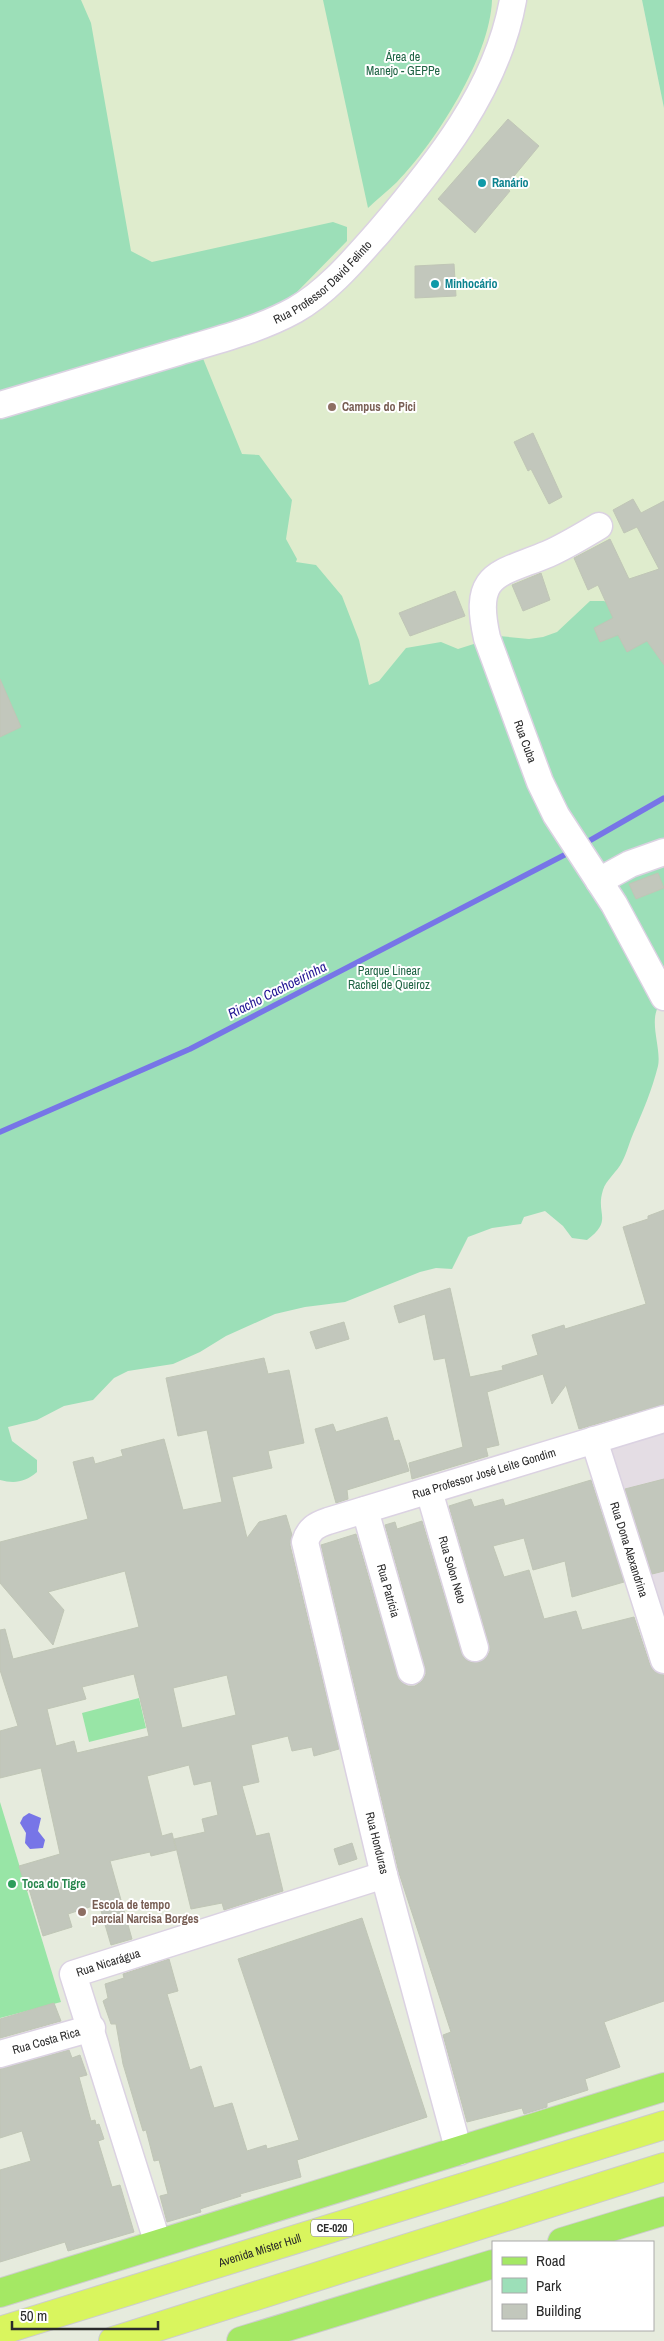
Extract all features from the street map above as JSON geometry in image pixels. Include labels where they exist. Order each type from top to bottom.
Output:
[{"type":"highway","name":"Avenida Mister Hull","points":[[0,2330],[664,2125]]},
{"type":"highway","points":[[114,2341],[664,2167]]},
{"type":"main road","points":[[0,2293],[664,2087]]},
{"type":"main road","points":[[565,2241],[664,2211]]},
{"type":"main road","points":[[241,2341],[492,2264]]},
{"type":"street","name":"Rua Professor David Felinto","points":[[0,405],[244,332],[296,310],[328,285],[357,256],[403,203],[469,114],[502,45],[513,0]]},
{"type":"street","name":"Rua Cuba","points":[[599,526],[550,553],[503,571],[492,578],[482,604],[486,638],[540,782],[564,828],[596,876],[664,997]]},
{"type":"street","points":[[596,876],[664,852]]},
{"type":"street","name":"Rua Professor José Leite Gondim","points":[[308,1533],[316,1525],[664,1419]]},
{"type":"street","name":"Rua Dona Alexandrina","points":[[594,1440],[664,1660]]},
{"type":"street","name":"Rua Solon Neto","points":[[429,1491],[475,1648]]},
{"type":"street","name":"Rua Patrícia","points":[[365,1510],[412,1671]]},
{"type":"street","name":"Rua Honduras","points":[[308,1533],[305,1542],[306,1553],[384,1875],[459,2152]]},
{"type":"street","name":"Rua Nicarágua","points":[[158,2244],[92,2028],[73,1974],[384,1875]]},
{"type":"street","name":"Rua Costa Rica","points":[[0,2054],[92,2028]]},
{"type":"shaded area","points":[[0,0],[642,0],[664,108],[664,705],[465,1025]]},
{"type":"shaded area","points":[[664,1430],[664,1616],[608,1446]]},
{"type":"shaded area","points":[[29,1813],[41,1818],[38,1831],[45,1840],[43,1848],[30,1849],[25,1843],[26,1833],[20,1823],[23,1817]]},
{"type":"green space","name":"Parque Linear Rachel de Queiroz","points":[[0,0],[81,0],[91,23],[131,251],[152,262],[333,222],[347,227],[347,241],[297,292],[202,356],[242,454],[259,455],[292,500],[286,539],[297,559],[296,562],[316,565],[342,596],[359,640],[369,685],[379,681],[406,648],[441,642],[458,649],[499,636],[529,639],[543,637],[557,632],[590,601],[604,601],[617,608],[664,603],[664,1000],[658,1006],[655,1022],[659,1058],[653,1084],[624,1159],[603,1190],[601,1198],[602,1222],[600,1227],[587,1240],[572,1238],[563,1226],[545,1211],[524,1217],[521,1224],[492,1228],[468,1237],[452,1269],[436,1268],[420,1272],[345,1302],[305,1307],[275,1314],[226,1336],[200,1352],[173,1364],[128,1371],[114,1378],[93,1400],[64,1406],[37,1420],[8,1427],[12,1441],[37,1460],[37,1472],[24,1480],[15,1482],[0,1480]]},
{"type":"green space","name":"Área de Manejo - GEPPe","points":[[323,0],[492,0],[489,23],[482,47],[444,122],[428,145],[397,182],[368,208]]},
{"type":"green space","points":[[642,0],[664,0],[664,108]]},
{"type":"green space","points":[[139,1698],[146,1728],[89,1742],[82,1713]]},
{"type":"green space","name":"Toca do Tigre","points":[[0,1802],[61,2002],[0,2018]]},
{"type":"building","points":[[508,119],[539,146],[505,187],[510,191],[475,233],[438,199]]},
{"type":"building","name":"Minhocário","points":[[454,264],[456,296],[415,298],[415,266]]},
{"type":"building","points":[[533,433],[562,497],[549,504],[531,469],[528,471],[514,442]]},
{"type":"building","points":[[633,499],[641,513],[664,501],[664,665],[647,641],[627,652],[618,635],[600,642],[594,628],[613,618],[598,585],[588,590],[574,558],[610,539],[629,579],[659,569],[637,527],[624,533],[613,510]]},
{"type":"building","points":[[541,573],[550,600],[523,611],[512,585]]},
{"type":"building","points":[[455,591],[465,616],[410,636],[399,613]]},
{"type":"building","points":[[0,679],[21,727],[0,737]]},
{"type":"building","points":[[658,873],[664,888],[636,899],[629,884]]},
{"type":"building","points":[[664,1210],[664,1404],[579,1429],[566,1385],[552,1404],[543,1374],[487,1392],[499,1445],[486,1448],[488,1456],[412,1479],[409,1463],[463,1447],[445,1358],[434,1360],[425,1314],[399,1323],[394,1306],[450,1288],[470,1377],[503,1370],[502,1366],[538,1355],[532,1335],[564,1325],[565,1329],[646,1304],[623,1227],[648,1219],[648,1216]]},
{"type":"building","points":[[344,1322],[349,1339],[316,1349],[310,1332]]},
{"type":"building","points":[[264,1358],[268,1374],[289,1370],[304,1443],[268,1451],[272,1468],[232,1477],[247,1538],[259,1522],[286,1515],[292,1535],[290,1545],[339,1749],[314,1756],[312,1747],[292,1751],[288,1736],[251,1745],[259,1782],[242,1786],[256,1836],[269,1833],[283,1891],[224,1910],[222,1903],[191,1909],[174,1839],[205,1832],[202,1819],[218,1815],[211,1781],[194,1785],[189,1765],[147,1776],[162,1836],[172,1833],[176,1850],[151,1856],[150,1852],[110,1861],[132,1939],[111,1945],[99,1904],[68,1914],[72,1927],[43,1936],[29,1889],[27,1891],[19,1866],[60,1854],[41,1768],[0,1778],[0,1731],[18,1726],[0,1670],[0,1630],[5,1629],[13,1659],[139,1627],[125,1571],[48,1592],[64,1610],[53,1645],[0,1583],[0,1542],[88,1519],[73,1462],[93,1457],[95,1464],[123,1456],[121,1450],[164,1439],[183,1510],[222,1502],[207,1430],[178,1436],[166,1378]],"holes":[[[134,1674],[149,1736],[77,1753],[74,1741],[56,1746],[47,1709],[86,1699],[82,1687]],[[227,1675],[236,1715],[182,1728],[173,1688]]]},
{"type":"building","points":[[387,1417],[394,1441],[399,1440],[409,1471],[347,1490],[348,1499],[336,1503],[315,1429],[333,1424],[336,1432]]},
{"type":"building","points":[[664,1479],[664,1571],[652,1574],[625,1489]]},
{"type":"building","points":[[591,1480],[624,1582],[572,1597],[565,1561],[533,1570],[524,1538],[493,1546],[504,1577],[529,1570],[544,1619],[576,1611],[582,1630],[634,1617],[650,1665],[654,1671],[664,1675],[664,2001],[604,2022],[620,2067],[585,2079],[588,2090],[547,2103],[547,2107],[524,2114],[522,2108],[467,2122],[443,2035],[451,2032],[399,1873],[321,1545],[356,1534],[397,1675],[401,1682],[408,1686],[415,1686],[422,1681],[426,1674],[425,1667],[385,1525],[395,1522],[397,1529],[422,1521],[461,1652],[465,1659],[471,1662],[479,1662],[486,1658],[490,1651],[489,1644],[449,1506],[471,1499],[474,1507],[503,1499],[505,1506]]},
{"type":"building","points":[[352,1843],[357,1859],[339,1865],[334,1849]]},
{"type":"building","points":[[362,1918],[427,2117],[297,2160],[301,2177],[240,2194],[241,2196],[200,2209],[201,2212],[167,2222],[160,2196],[168,2194],[159,2160],[154,2161],[146,2130],[143,2131],[123,2064],[116,2024],[111,2024],[103,2001],[108,1998],[105,1984],[124,1978],[123,1974],[169,1959],[178,1991],[167,1994],[190,2070],[201,2066],[214,2108],[232,2103],[247,2151],[266,2145],[267,2149],[299,2140],[238,1959]]},
{"type":"building","points":[[54,2003],[61,2021],[0,2038],[0,2019]]},
{"type":"building","points":[[69,2050],[72,2058],[80,2055],[87,2075],[79,2077],[91,2121],[95,2120],[96,2125],[99,2124],[104,2139],[98,2141],[112,2187],[120,2185],[134,2232],[68,2251],[65,2242],[0,2262],[0,2170],[31,2161],[22,2131],[0,2138],[0,2069]]},
{"type":"waterway","name":"Riacho Cachoeirinha","points":[[582,845],[664,798]]},
{"type":"waterway","name":"Riacho Cachoeirinha","points":[[0,1132],[190,1049],[572,851]]},
{"type":"place","name":"Ranário","points":[[482,183]]},
{"type":"place","name":"Minhocário","points":[[435,284]]},
{"type":"place","name":"Campus do Pici","points":[[332,407]]},
{"type":"place","name":"Toca do Tigre","points":[[12,1884]]},
{"type":"place","name":"Escola de tempo parcial Narcisa Borges","points":[[82,1912]]}]
